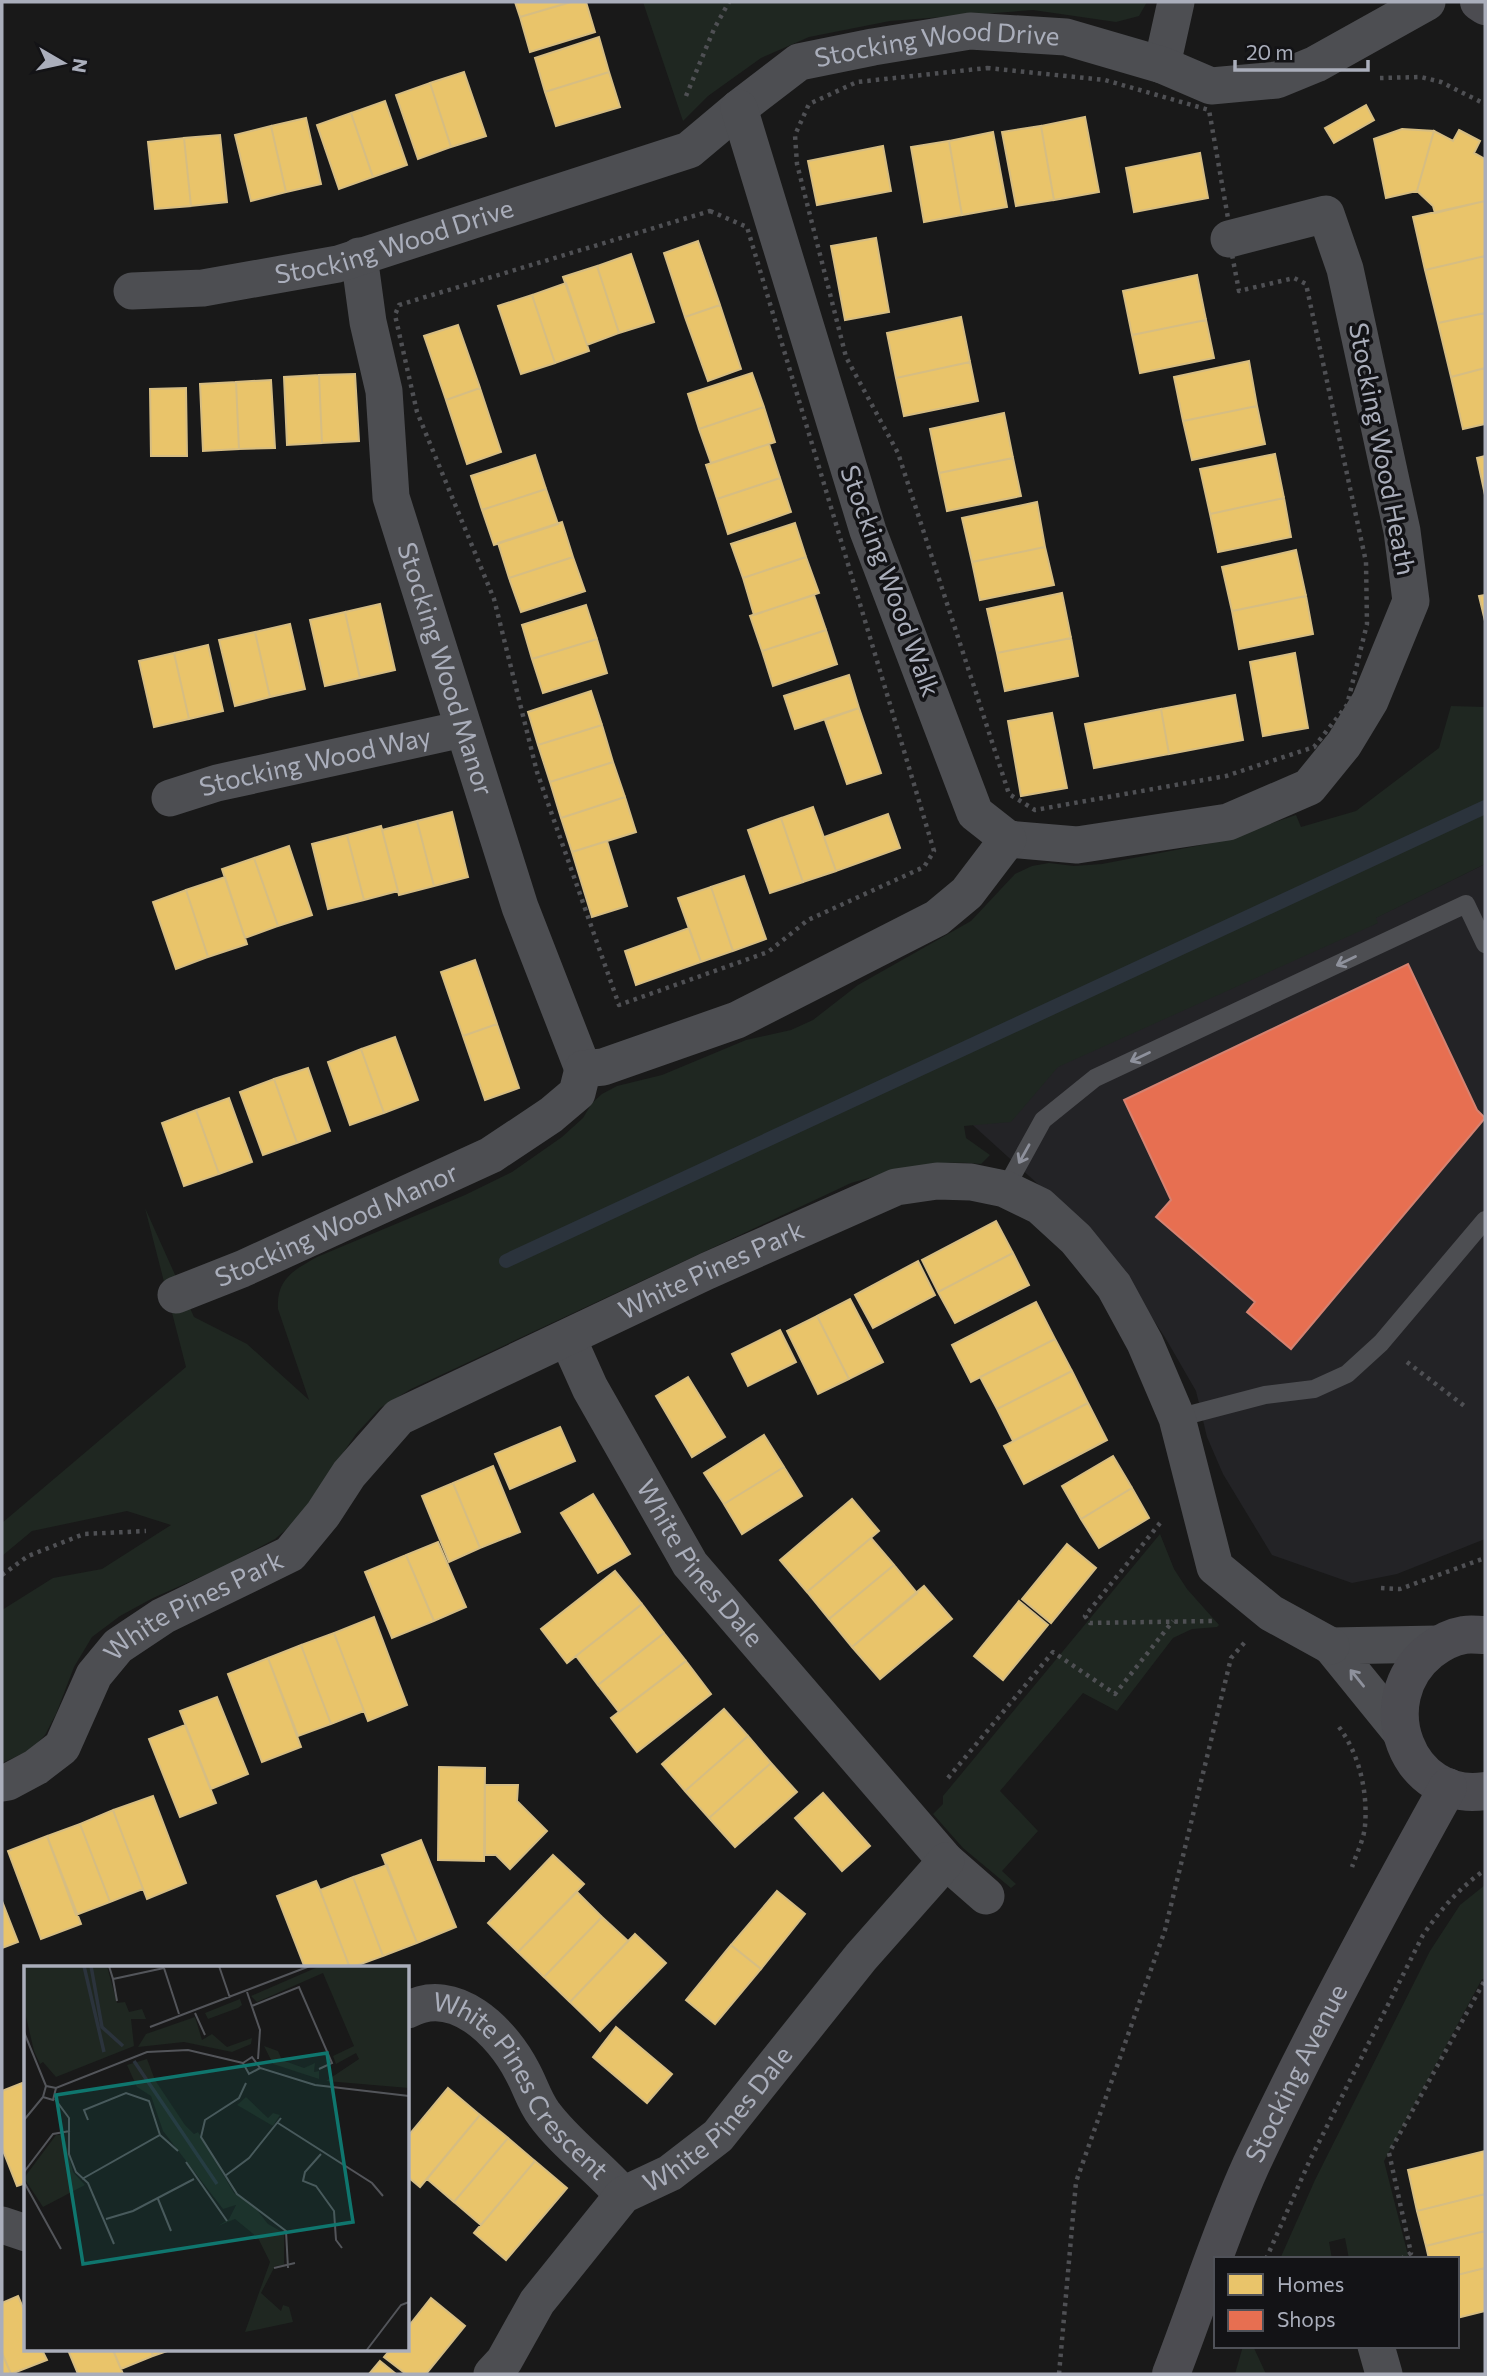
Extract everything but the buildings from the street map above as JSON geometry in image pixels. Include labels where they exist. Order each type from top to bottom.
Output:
[{"type":"street","points":[[1162,65],[1176,2]]},
{"type":"street","name":"Stocking Wood Drive","points":[[132,291],[203,288],[338,264],[689,150],[799,62],[970,31],[1066,37],[1162,65],[1211,86],[1277,80],[1316,64],[1427,2]]},
{"type":"street","points":[[1479,2],[1485,6]]},
{"type":"street","name":"Stocking Wood Walk","points":[[739,108],[868,531],[975,813],[1008,839]]},
{"type":"street","name":"Stocking Wood Heath","points":[[1008,839],[1077,845],[1228,822],[1309,787],[1344,744],[1370,701],[1411,601],[1402,531],[1345,269],[1326,214],[1229,239]]},
{"type":"street","name":"Stocking Wood Manor","points":[[176,1295],[242,1269],[491,1155],[551,1115],[577,1093],[583,1069],[520,907],[391,497],[384,391],[368,322],[359,256]]},
{"type":"street","name":"Stocking Wood Way","points":[[170,798],[217,783],[463,729]]},
{"type":"street","points":[[583,1069],[603,1067],[737,1020],[937,918],[967,893],[1008,839]]},
{"type":"street","name":"White Pines Park","points":[[2,1783],[36,1767],[62,1747],[94,1675],[118,1646],[163,1616],[290,1554],[323,1514],[349,1474],[399,1417],[707,1271],[896,1187],[937,1181],[971,1182],[1005,1189],[1040,1206],[1076,1239],[1114,1286],[1145,1343],[1177,1418],[1215,1567],[1271,1613],[1331,1646]]},
{"type":"street","name":"White Pines Dale","points":[[568,1339],[590,1388],[690,1564],[946,1861],[986,1896]]},
{"type":"street","points":[[1485,1635],[1462,1635],[1438,1644],[1418,1660],[1405,1681],[1398,1706],[1400,1731],[1409,1755],[1426,1774],[1448,1787],[1474,1793],[1485,1791]]},
{"type":"street","points":[[1331,1646],[1438,1644]]},
{"type":"street","points":[[1331,1646],[1400,1731]]},
{"type":"street","name":"Stocking Avenue","points":[[1171,2374],[1223,2231],[1251,2166],[1366,1936],[1448,1787]]},
{"type":"street","name":"White Pines Dale","points":[[492,2374],[504,2361],[537,2302],[623,2195],[670,2173],[718,2136],[861,1957],[946,1861]]},
{"type":"street","name":"White Pines Crescent","points":[[410,2009],[421,2003],[456,2005],[490,2025],[521,2068],[542,2112],[623,2195]]},
{"type":"street","points":[[2,2225],[24,2232]]},
{"type":"street","points":[[1377,2348],[1384,2374]]},
{"type":"lane","points":[[1005,1189],[1044,1120],[1095,1078],[1466,904],[1485,944]]},
{"type":"lane","points":[[1177,1418],[1265,1395],[1314,1389],[1347,1374],[1381,1343],[1485,1220]]},
{"type":"path","points":[[684,101],[714,29],[729,2]]},
{"type":"path","points":[[987,68],[1105,80],[1209,110],[1228,218],[1229,239],[1239,291],[1294,278],[1306,284],[1366,562],[1367,624],[1347,705],[1314,747],[1226,776],[1035,810],[1009,794],[898,453],[846,357],[797,164],[795,135],[809,104],[857,82],[987,68]]},
{"type":"path","points":[[1412,77],[1441,82],[1485,104]]},
{"type":"path","points":[[709,211],[747,227],[934,851],[924,867],[808,920],[768,953],[619,1005],[537,772],[494,599],[417,412],[395,315],[399,305],[709,211]]},
{"type":"path","points":[[1381,1343],[1467,1408]]},
{"type":"path","points":[[1160,1523],[1085,1616],[1090,1623],[1215,1621]]},
{"type":"path","points":[[2,1575],[28,1556],[84,1534],[146,1531]]},
{"type":"path","points":[[1381,1588],[1400,1588],[1485,1559]]},
{"type":"path","points":[[1059,2374],[1076,2182],[1165,1930],[1231,1658],[1271,1613]]},
{"type":"path","points":[[948,1777],[1054,1652],[1115,1694],[1173,1621]]},
{"type":"path","points":[[1335,1722],[1359,1763],[1363,1790],[1365,1827],[1350,1872]]},
{"type":"path","points":[[1267,2257],[1309,2162],[1423,1935],[1465,1884],[1485,1870]]},
{"type":"path","points":[[1404,2257],[1410,2253],[1389,2153],[1485,1980]]},
{"type":"shaded area","points":[[643,2],[1147,2],[1139,16],[1116,22],[1033,10],[890,21],[809,37],[761,58],[708,96],[683,121]]},
{"type":"shaded area","points":[[1451,706],[1485,707],[1485,864],[1376,918],[1378,923],[1058,1067],[1011,1122],[964,1126],[966,1138],[990,1155],[981,1164],[930,1164],[851,1183],[411,1389],[380,1408],[356,1434],[297,1520],[275,1539],[225,1566],[153,1598],[120,1616],[92,1637],[74,1667],[45,1735],[31,1750],[2,1763],[2,1610],[53,1578],[102,1569],[171,1525],[127,1511],[32,1531],[2,1556],[2,1523],[186,1367],[145,1208],[194,1317],[247,1344],[309,1400],[278,1309],[283,1283],[301,1266],[512,1172],[562,1137],[583,1118],[592,1103],[617,1086],[662,1075],[746,1040],[791,1030],[813,1020],[858,985],[971,921],[1015,874],[1032,866],[1049,863],[1074,866],[1102,864],[1212,843],[1296,815],[1301,827],[1356,811],[1439,748]]},
{"type":"shaded area","points":[[1485,864],[1485,1539],[1397,1574],[1352,1583],[1272,1555],[1223,1474],[1207,1437],[1196,1391],[1118,1266],[1092,1233],[943,1098],[1377,923],[1375,918]]},
{"type":"shaded area","points":[[1160,1534],[1174,1569],[1187,1589],[1219,1625],[1192,1629],[1173,1638],[1117,1711],[1083,1693],[1000,1791],[1038,1831],[1002,1871],[1016,1884],[1011,1888],[963,1848],[933,1814],[943,1804],[943,1796]]},
{"type":"shaded area","points":[[1485,1885],[1485,1979],[1482,1979],[1384,2161],[1408,2257],[1349,2257],[1345,2238],[1329,2242],[1332,2257],[1281,2257],[1315,2180],[1430,1951],[1460,1905]]},
{"type":"shaded area","points":[[1242,2348],[1254,2348],[1266,2374],[1235,2374]]},
{"type":"waterway","points":[[506,1261],[1485,807]]}]
